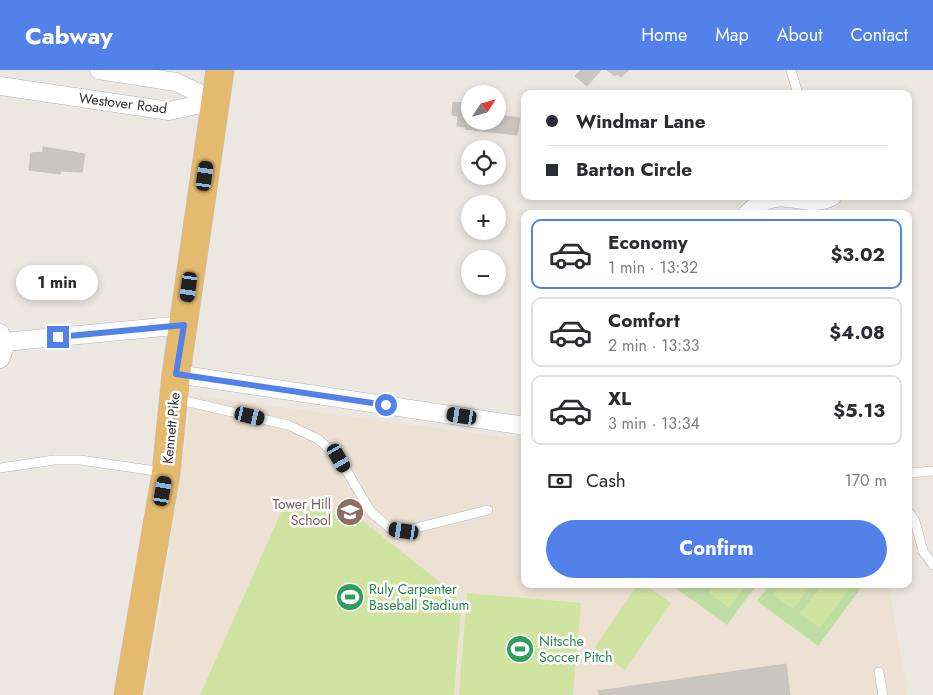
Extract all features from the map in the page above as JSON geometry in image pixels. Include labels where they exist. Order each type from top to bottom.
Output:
[{"type":"main road","name":"Kennett Pike","points":[[128,695],[166,473],[175,386],[220,70]]},
{"type":"street","name":"Westover Road","points":[[99,70],[176,82],[215,101]]},
{"type":"street","name":"Westover Road","points":[[0,86],[169,111],[215,101]]},
{"type":"street","points":[[751,210],[766,200]]},
{"type":"street","points":[[0,359],[4,353],[2,337],[184,325]]},
{"type":"street","points":[[175,386],[521,426]]},
{"type":"lane","points":[[792,70],[797,90]]},
{"type":"lane","points":[[175,386],[288,425],[318,439],[339,458],[371,512],[390,528],[404,531],[488,510]]},
{"type":"lane","points":[[0,468],[54,460],[80,460],[166,473]]},
{"type":"lane","points":[[912,473],[933,471]]},
{"type":"lane","points":[[912,517],[915,521],[923,551],[933,565]]},
{"type":"lane","points":[[879,672],[883,695]]},
{"type":"shaded area","name":"Tower Hill School","points":[[192,395],[521,439],[521,588],[889,588],[908,695],[147,695]]},
{"type":"green space","name":"Ruly Carpenter Baseball Stadium","points":[[286,501],[363,521],[455,594],[461,608],[454,695],[200,695]]},
{"type":"green space","points":[[635,588],[650,588],[671,603],[625,670],[594,648]]},
{"type":"green space","points":[[676,588],[754,588],[727,625]]},
{"type":"green space","points":[[713,588],[744,588],[729,608],[709,593]]},
{"type":"green space","points":[[767,588],[861,588],[818,646],[757,601]]},
{"type":"green space","points":[[778,588],[809,588],[793,609],[773,595]]},
{"type":"green space","points":[[819,588],[850,588],[820,628],[800,614]]},
{"type":"green space","name":"Nitsche Soccer Pitch","points":[[467,593],[581,603],[573,695],[459,695]]},
{"type":"building","points":[[581,70],[601,70],[587,86],[575,76]]},
{"type":"building","points":[[607,70],[629,70],[621,77],[617,74],[615,76]]},
{"type":"building","points":[[453,102],[461,103],[461,126],[457,126],[458,116],[452,115]]},
{"type":"building","points":[[506,116],[520,118],[517,135],[474,130],[506,130]]},
{"type":"building","points":[[43,147],[85,154],[82,172],[61,171],[60,174],[29,170],[31,153],[43,152]]},
{"type":"building","points":[[786,664],[790,695],[599,695],[598,691]]},
{"type":"place","name":"Tower Hill School","points":[[350,512]]},
{"type":"place","name":"Ruly Carpenter Baseball Stadium","points":[[350,597]]},
{"type":"place","name":"Nitsche Soccer Pitch","points":[[520,649]]},
{"type":"route","points":[[58,337],[184,325],[176,374],[386,405]]}]
